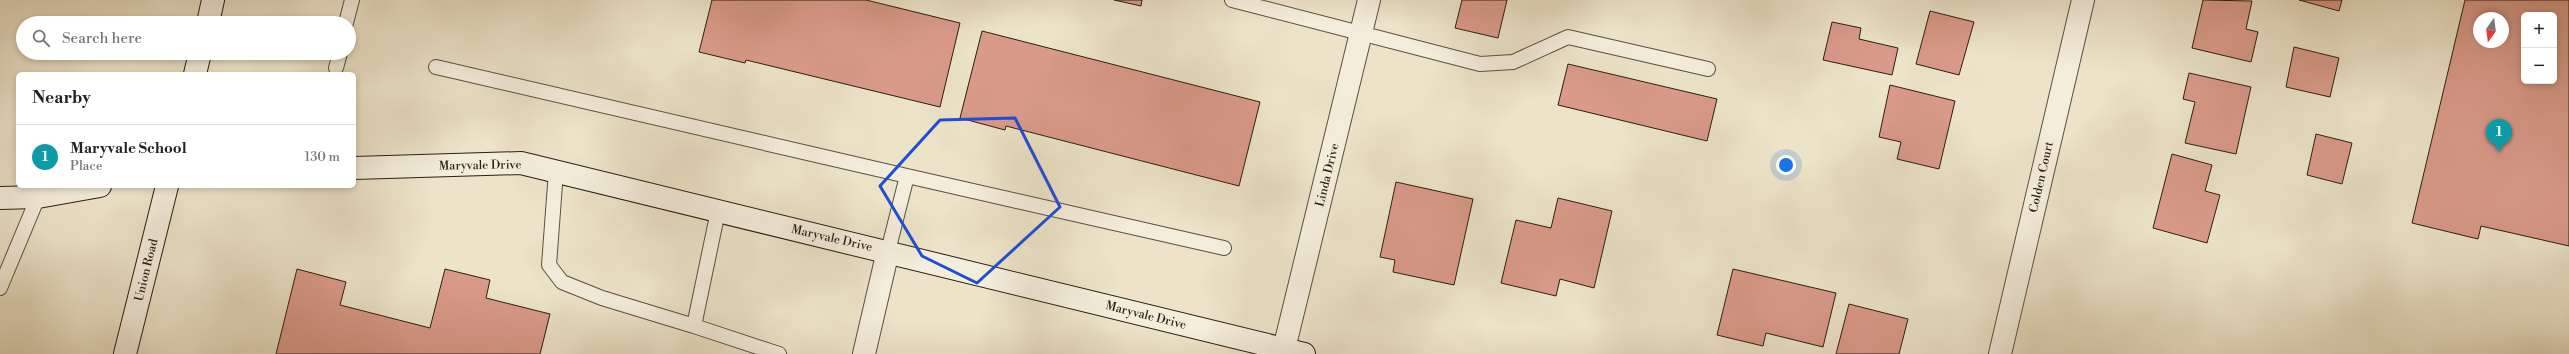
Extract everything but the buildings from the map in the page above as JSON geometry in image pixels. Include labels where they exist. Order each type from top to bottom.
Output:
[{"type":"street","points":[[210,16],[213,0]]},
{"type":"street","name":"Linda Drive","points":[[1294,352],[1369,0]]},
{"type":"street","name":"Colden Court","points":[[2000,354],[2083,0]]},
{"type":"street","points":[[195,72],[198,60]]},
{"type":"street","name":"Maryvale Drive","points":[[356,168],[521,163],[888,251],[1294,352]]},
{"type":"street","points":[[0,198],[38,197],[89,188]]},
{"type":"street","name":"Union Road","points":[[125,354],[166,188]]},
{"type":"street","points":[[864,354],[888,251]]},
{"type":"lane","points":[[348,16],[352,0]]},
{"type":"lane","points":[[1232,0],[1480,64],[1513,62],[1568,37],[1708,69]]},
{"type":"lane","points":[[336,68],[338,60]]},
{"type":"lane","points":[[436,67],[1224,248]]},
{"type":"lane","points":[[556,171],[549,265],[562,282],[602,298],[779,354]]},
{"type":"lane","points":[[888,251],[908,176]]},
{"type":"lane","points":[[0,288],[38,197]]},
{"type":"lane","points":[[694,326],[718,211]]},
{"type":"highlighted area","points":[[1015,118],[1060,207],[977,283],[922,256],[880,186],[940,120]]},
{"type":"place","name":"Maryvale School","points":[[2499,152]]}]
